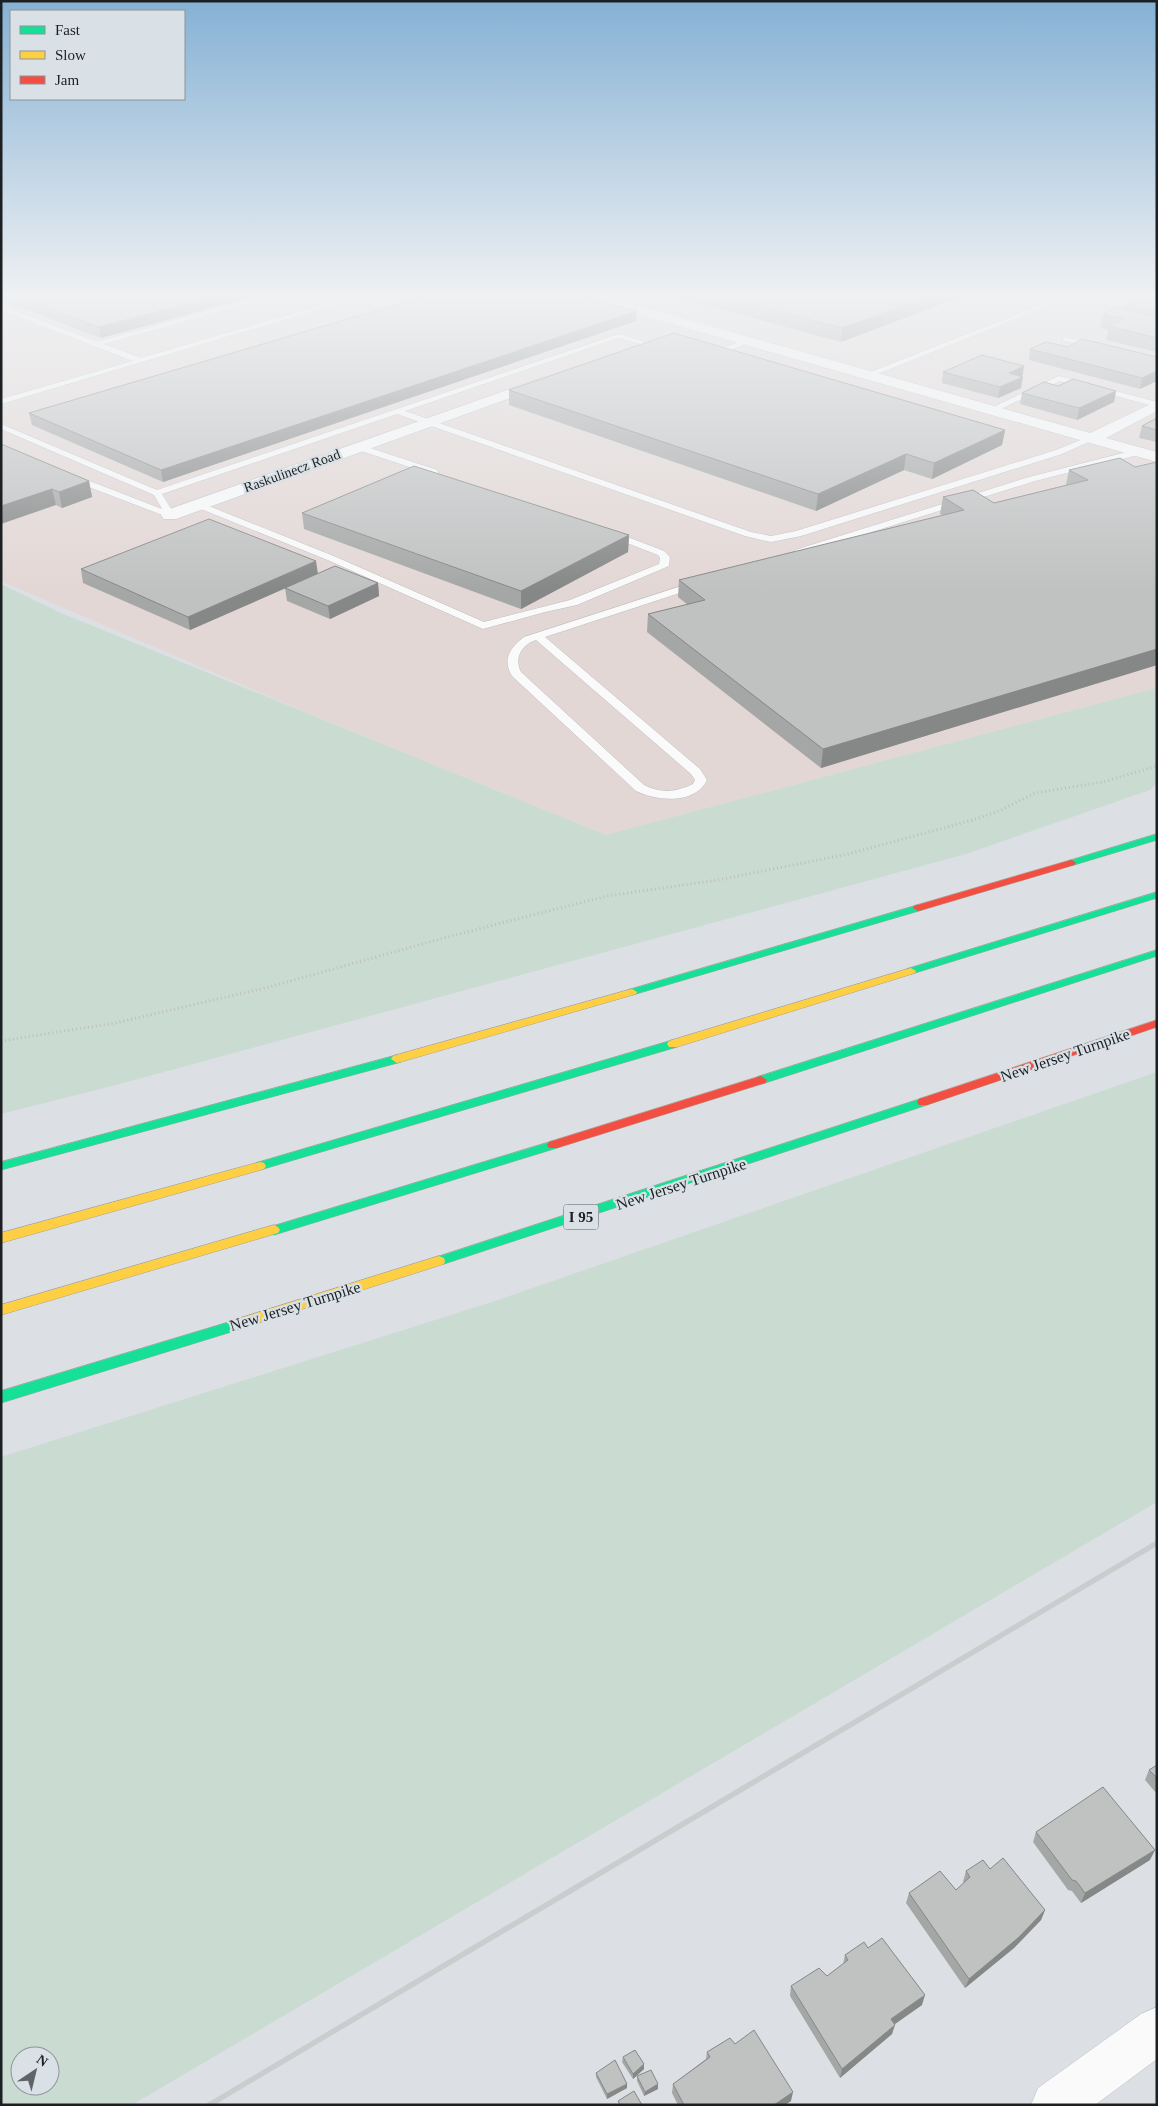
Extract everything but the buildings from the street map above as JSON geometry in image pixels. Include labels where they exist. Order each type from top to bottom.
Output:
[{"type":"highway","points":[[1,1166],[453,1044],[797,944],[1157,836]]},
{"type":"highway","points":[[1,1238],[532,1086],[826,999],[1157,895]]},
{"type":"highway","points":[[1,1310],[526,1154],[872,1046],[1157,953]]},
{"type":"highway","name":"New Jersey Turnpike","points":[[1,1397],[573,1219],[911,1108],[1157,1023]]},
{"type":"street","name":"Raskulinecz Road","points":[[170,515],[508,393]]},
{"type":"street","points":[[932,393],[1157,457]]},
{"type":"street","points":[[1091,438],[1155,407]]},
{"type":"street","points":[[1055,2105],[1157,2030]]},
{"type":"lane","points":[[1,402],[31,393]]},
{"type":"lane","points":[[156,493],[448,393]]},
{"type":"lane","points":[[991,410],[1027,393]]},
{"type":"lane","points":[[1110,393],[1155,407]]},
{"type":"lane","points":[[396,411],[748,534],[771,539],[798,534],[1059,452],[1091,438]]},
{"type":"lane","points":[[1,426],[156,493],[170,515]]},
{"type":"lane","points":[[358,447],[441,475]]},
{"type":"lane","points":[[788,555],[1032,479],[1139,452]]},
{"type":"lane","points":[[62,473],[170,515]]},
{"type":"lane","points":[[199,504],[333,559],[483,626],[544,609],[574,603],[664,566],[666,561],[661,553],[604,530]]},
{"type":"lane","points":[[538,636],[696,772],[701,780],[698,786],[670,796],[658,796],[640,788],[516,674],[510,665],[512,655],[517,646],[528,639],[707,581]]},
{"type":"path","points":[[1,1041],[116,1023],[269,987],[451,936],[607,896],[718,880],[848,854],[973,820],[999,811],[1035,793],[1103,782],[1157,766]]},
{"type":"shaded area","points":[[1,393],[1157,393],[1157,688],[606,835],[303,711],[1,581]]},
{"type":"shaded area","points":[[1,584],[61,613],[606,835],[1157,688],[1157,783],[1150,790],[966,854],[116,1085],[1,1114]]},
{"type":"shaded area","points":[[1157,1072],[1157,1502],[132,2105],[1,2105],[1,1457],[492,1302]]},
{"type":"railway","points":[[209,2105],[1157,1543]]},
{"type":"traffic: fast","points":[[1071,863],[1157,837]]},
{"type":"traffic: fast","points":[[911,971],[1157,895]]},
{"type":"traffic: fast","points":[[632,992],[918,908]]},
{"type":"traffic: fast","points":[[761,1080],[1157,953]]},
{"type":"traffic: fast","points":[[260,1166],[673,1044]]},
{"type":"traffic: fast","points":[[1,1166],[397,1059]]},
{"type":"traffic: fast","points":[[439,1261],[923,1102]]},
{"type":"traffic: fast","points":[[274,1230],[553,1145]]},
{"type":"traffic: fast","points":[[1,1397],[239,1324]]},
{"type":"traffic: slow","points":[[673,1044],[911,971]]},
{"type":"traffic: slow","points":[[397,1059],[632,992]]},
{"type":"traffic: slow","points":[[1,1238],[260,1166]]},
{"type":"traffic: slow","points":[[1,1310],[274,1230]]},
{"type":"traffic: slow","points":[[239,1324],[439,1261]]},
{"type":"traffic: jam","points":[[918,908],[1071,863]]},
{"type":"traffic: jam","points":[[923,1102],[1157,1023]]},
{"type":"traffic: jam","points":[[553,1145],[761,1080]]}]
